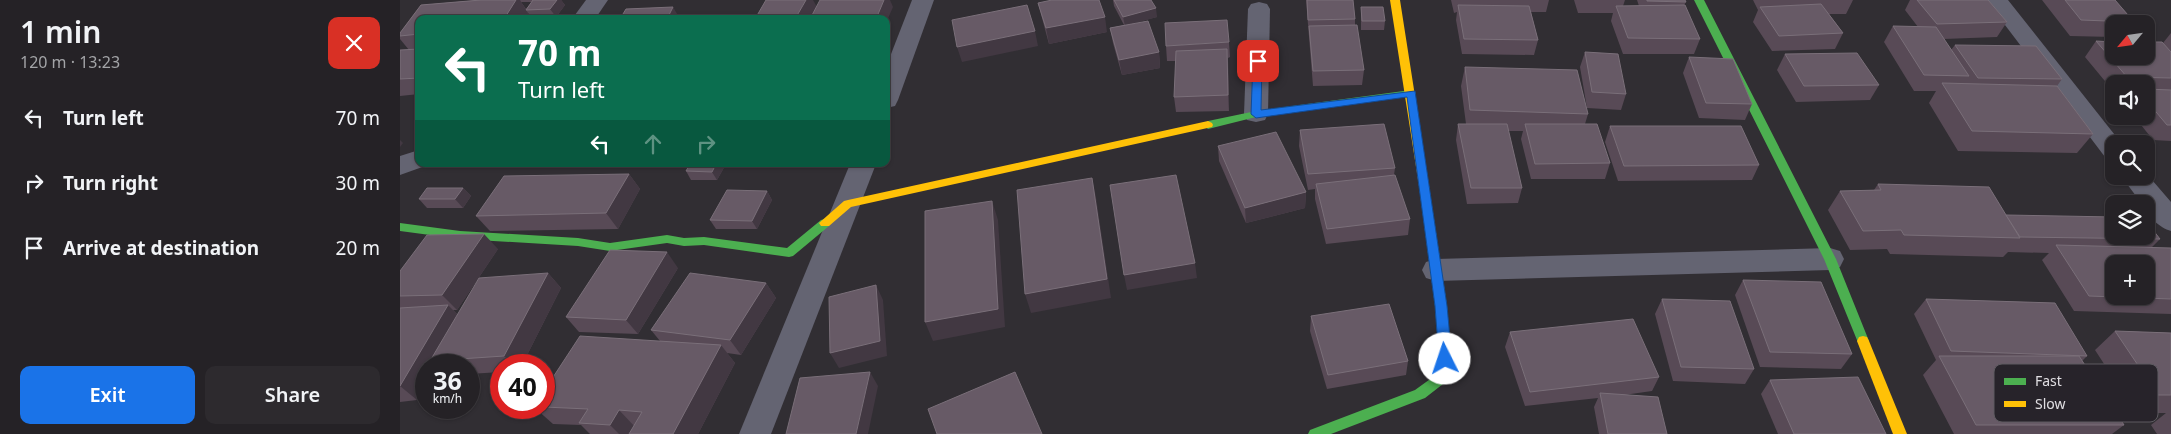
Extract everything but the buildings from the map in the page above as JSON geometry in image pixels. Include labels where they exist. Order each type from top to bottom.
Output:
[{"type":"street","points":[[586,15],[597,0]]},
{"type":"street","points":[[890,89],[923,0]]},
{"type":"street","points":[[1315,434],[1420,394],[1438,380],[1445,359],[1436,270],[1411,93],[1395,0]]},
{"type":"street","points":[[1699,0],[1830,259],[1900,434]]},
{"type":"street","points":[[1997,0],[2105,139]]},
{"type":"street","points":[[1256,114],[1259,9]]},
{"type":"street","points":[[400,227],[460,235],[578,242],[610,246],[667,239],[684,242],[704,241],[789,253],[848,204],[1256,114],[1411,93]]},
{"type":"street","points":[[755,434],[862,167]]},
{"type":"street","points":[[2141,185],[2171,221]]},
{"type":"street","points":[[1436,270],[1830,259]]},
{"type":"traffic: fast","points":[[1699,0],[1830,259],[1863,341]]},
{"type":"traffic: fast","points":[[1208,125],[1256,114],[1411,93]]},
{"type":"traffic: fast","points":[[1315,434],[1420,394],[1438,380],[1445,359],[1441,306],[1424,186]]},
{"type":"traffic: fast","points":[[400,227],[460,235],[578,242],[610,247],[667,239],[684,242],[704,241],[789,253],[825,223]]},
{"type":"traffic: slow","points":[[1395,0],[1424,186]]},
{"type":"traffic: slow","points":[[825,223],[848,204],[1208,125]]},
{"type":"traffic: slow","points":[[1863,341],[1900,434]]},
{"type":"route","points":[[1258,61],[1256,114],[1411,93],[1441,306],[1445,359]]}]
